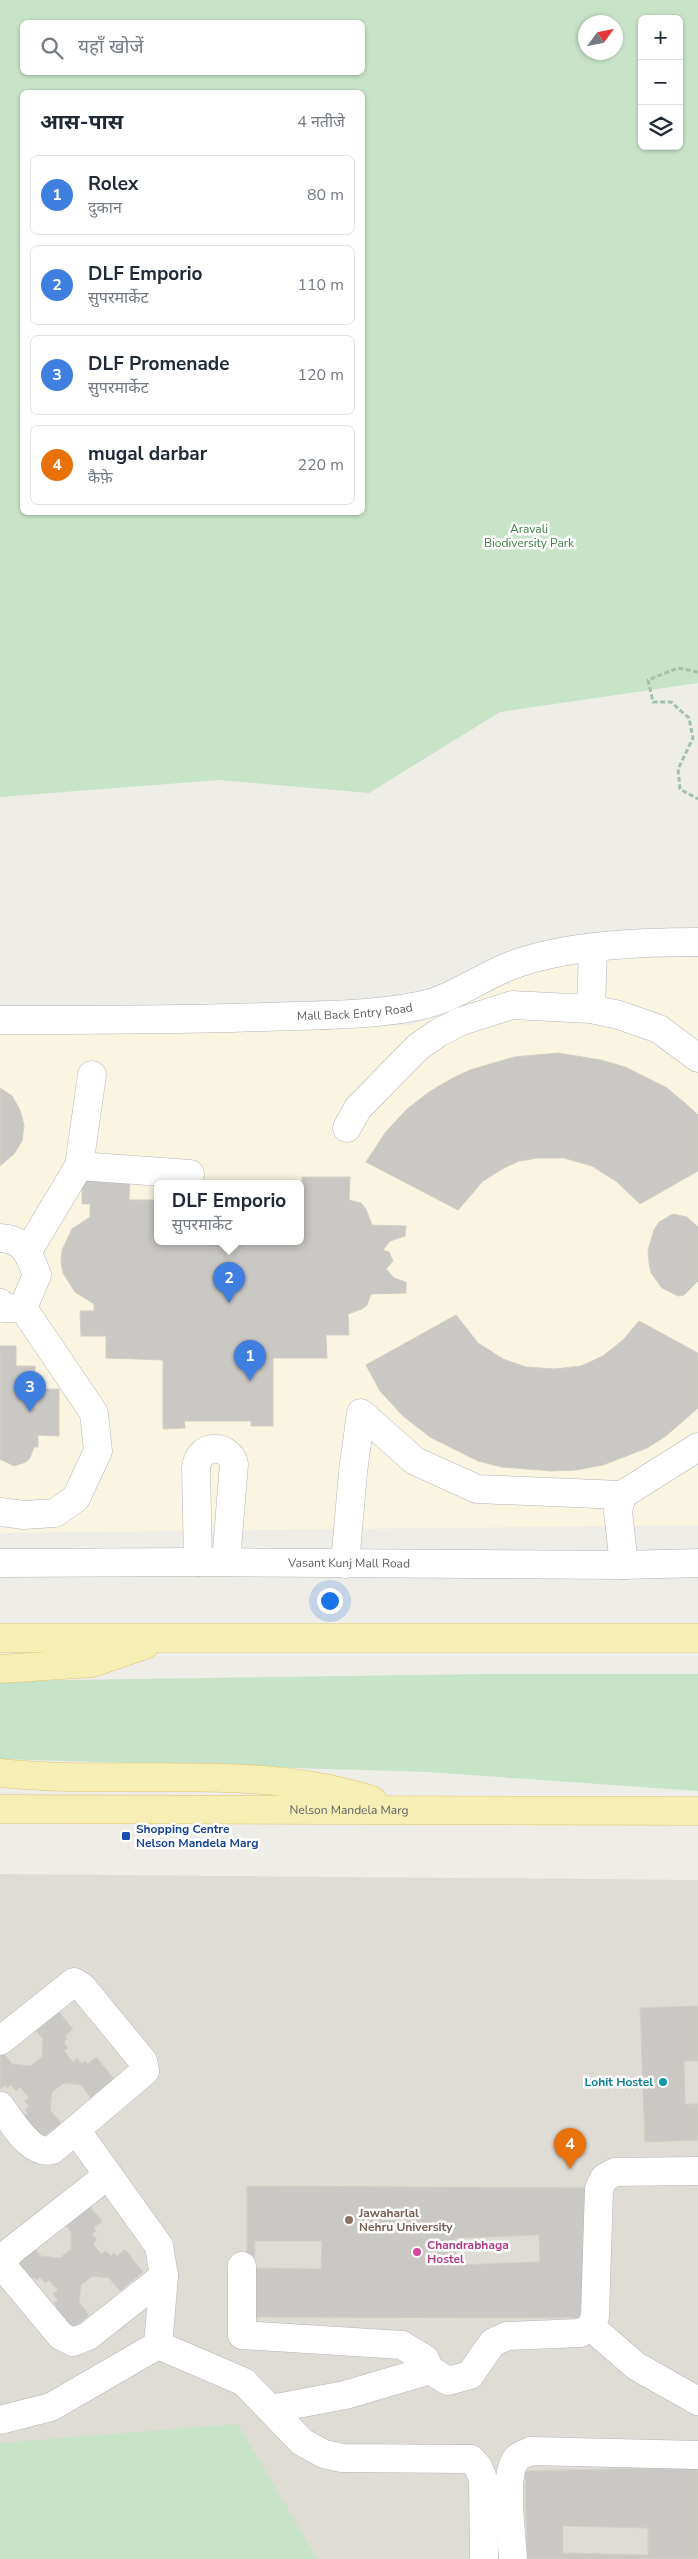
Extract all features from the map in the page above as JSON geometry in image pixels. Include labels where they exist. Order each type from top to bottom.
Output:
[{"type":"main road","points":[[0,1638],[698,1638]]},
{"type":"main road","points":[[0,1669],[92,1663],[165,1638]]},
{"type":"main road","points":[[0,1773],[34,1776],[115,1776],[280,1781],[342,1790],[400,1809]]},
{"type":"main road","name":"Nelson Mandela Marg","points":[[0,1809],[698,1811]]},
{"type":"lane","name":"Mall Back Entry Road","points":[[0,1020],[135,1021],[366,1012],[417,1006],[440,1001],[513,965],[544,955],[593,948],[698,942]]},
{"type":"lane","points":[[590,1009],[593,948]]},
{"type":"lane","points":[[347,1128],[358,1108],[418,1047],[450,1027],[512,1005],[590,1009],[619,1015],[659,1029],[698,1058]]},
{"type":"lane","points":[[28,1251],[79,1166],[92,1075]]},
{"type":"lane","points":[[79,1166],[190,1174]]},
{"type":"lane","points":[[0,1238],[12,1238],[28,1251],[37,1275],[11,1306],[94,1413],[98,1451],[76,1498],[55,1512],[24,1515],[0,1512]]},
{"type":"lane","points":[[345,1564],[353,1472],[361,1413],[414,1461],[478,1489],[622,1495],[698,1446]]},
{"type":"lane","points":[[198,1562],[196,1468],[197,1458],[202,1451],[209,1449],[226,1452],[234,1464],[226,1562]]},
{"type":"lane","points":[[622,1495],[618,1511],[624,1565]]},
{"type":"lane","name":"Vasant Kunj Mall Road","points":[[0,1563],[226,1562],[624,1565],[698,1563]]},
{"type":"lane","points":[[0,2041],[70,1983],[78,1984],[143,2062],[145,2071],[52,2150],[41,2151],[30,2144],[0,2106]]},
{"type":"lane","points":[[76,2130],[159,2246],[164,2276],[158,2345]]},
{"type":"lane","points":[[242,2266],[242,2335],[402,2344],[425,2359],[430,2370],[448,2381],[470,2375],[493,2342],[507,2336],[564,2335],[580,2333],[591,2327],[595,2316],[599,2189],[604,2178],[614,2172],[698,2171]]},
{"type":"lane","points":[[108,2175],[11,2251],[4,2260],[6,2270],[61,2336],[73,2342],[88,2336],[164,2276]]},
{"type":"lane","points":[[591,2327],[636,2366],[698,2401]]},
{"type":"lane","points":[[158,2345],[244,2382],[302,2442],[324,2454],[342,2458],[471,2459],[478,2467],[483,2479],[484,2559]]},
{"type":"lane","points":[[0,2420],[51,2407],[158,2345]]},
{"type":"lane","points":[[271,2409],[345,2395],[430,2370]]},
{"type":"lane","points":[[514,2559],[509,2485],[510,2471],[517,2458],[531,2451],[698,2455]]},
{"type":"path","points":[[698,672],[678,668],[648,680],[653,702],[671,702],[689,718],[693,738],[678,769],[680,789],[698,799]]},
{"type":"shaded area","points":[[575,958],[698,958],[698,1525],[0,1533],[0,1031],[412,1025],[535,968]]},
{"type":"shaded area","name":"Jawaharlal Nehru University","points":[[0,1874],[698,1880],[698,2559],[0,2559]]},
{"type":"green space","name":"Aravali Biodiversity Park","points":[[0,0],[698,0],[698,683],[500,712],[369,793],[219,780],[0,797]]},
{"type":"green space","points":[[488,1674],[698,1674],[698,1791],[428,1772],[0,1759],[0,1681]]},
{"type":"green space","points":[[238,2424],[317,2559],[0,2559],[0,2443]]},
{"type":"building","points":[[558,1053],[601,1060],[625,1067],[667,1088],[685,1103],[698,1115],[698,1171],[640,1204],[617,1182],[592,1166],[564,1158],[538,1158],[519,1161],[483,1181],[458,1210],[366,1162],[385,1133],[406,1110],[429,1092],[451,1079],[470,1070],[514,1057]]},
{"type":"building","points":[[0,1088],[12,1096],[20,1110],[24,1125],[22,1141],[14,1154],[0,1166]]},
{"type":"building","points":[[82,1177],[130,1177],[129,1200],[154,1200],[154,1245],[304,1245],[304,1180],[302,1180],[302,1177],[350,1177],[349,1200],[361,1203],[366,1209],[372,1225],[406,1226],[405,1236],[390,1241],[383,1250],[389,1252],[393,1261],[386,1269],[394,1278],[406,1282],[406,1293],[371,1294],[367,1305],[348,1314],[349,1335],[326,1335],[327,1358],[273,1358],[273,1426],[251,1426],[251,1421],[184,1421],[185,1428],[163,1429],[163,1360],[106,1358],[106,1336],[81,1336],[80,1311],[94,1311],[94,1304],[75,1292],[63,1273],[61,1262],[62,1250],[72,1229],[90,1217],[90,1204],[82,1204]]},
{"type":"building","points":[[673,1214],[687,1217],[698,1227],[698,1281],[684,1295],[678,1296],[662,1288],[651,1273],[648,1250],[654,1230],[659,1222]]},
{"type":"building","points":[[456,1315],[478,1343],[503,1359],[526,1367],[555,1369],[581,1366],[603,1356],[623,1340],[639,1321],[698,1353],[698,1408],[666,1436],[647,1448],[603,1465],[576,1470],[551,1471],[502,1467],[478,1461],[430,1437],[403,1416],[380,1391],[366,1365]]},
{"type":"building","points":[[0,1346],[16,1346],[16,1366],[35,1366],[35,1389],[59,1389],[59,1436],[38,1435],[38,1447],[34,1447],[30,1458],[26,1462],[14,1466],[0,1459]]},
{"type":"building","name":"Lohit Hostel","points":[[698,2006],[698,2061],[684,2061],[685,2104],[698,2104],[698,2140],[645,2142],[640,2008]]},
{"type":"building","points":[[55,2007],[73,2029],[65,2036],[67,2039],[64,2042],[68,2048],[64,2051],[73,2062],[77,2058],[82,2064],[85,2061],[88,2064],[96,2057],[114,2079],[91,2098],[81,2085],[64,2083],[52,2092],[50,2110],[61,2123],[37,2142],[19,2120],[28,2113],[25,2110],[29,2107],[25,2101],[29,2098],[20,2087],[16,2091],[11,2085],[7,2088],[5,2085],[0,2089],[0,2052],[2,2051],[12,2064],[31,2066],[42,2057],[43,2039],[32,2026]]},
{"type":"building","points":[[247,2186],[588,2188],[588,2318],[247,2317]],"holes":[[[539,2235],[540,2262],[456,2265],[455,2238]],[[255,2241],[322,2241],[321,2269],[254,2268]]]},
{"type":"building","points":[[84,2199],[102,2221],[94,2228],[96,2231],[92,2234],[97,2240],[93,2244],[101,2254],[106,2251],[111,2256],[114,2253],[117,2256],[125,2249],[143,2272],[120,2291],[109,2278],[92,2276],[81,2285],[79,2302],[89,2315],[66,2335],[48,2313],[56,2306],[54,2303],[58,2300],[53,2294],[58,2290],[49,2280],[45,2283],[40,2277],[36,2280],[34,2277],[25,2284],[7,2262],[30,2243],[41,2256],[60,2258],[71,2249],[71,2232],[61,2219]]},
{"type":"building","points":[[698,2467],[698,2559],[527,2559],[525,2471]],"holes":[[[563,2526],[648,2528],[648,2555],[563,2553]]]},
{"type":"place","name":"DLF Emporio","points":[[229,1303]]},
{"type":"place","name":"Rolex","points":[[250,1381]]},
{"type":"place","name":"DLF Promenade","points":[[30,1412]]},
{"type":"place","name":"Shopping Centre Nelson Mandela Marg","points":[[126,1836]]},
{"type":"place","name":"Lohit Hostel","points":[[663,2082]]},
{"type":"place","name":"mugal darbar","points":[[570,2169]]},
{"type":"place","name":"Jawaharlal Nehru University","points":[[349,2220]]},
{"type":"place","name":"Chandrabhaga Hostel","points":[[417,2252]]}]
